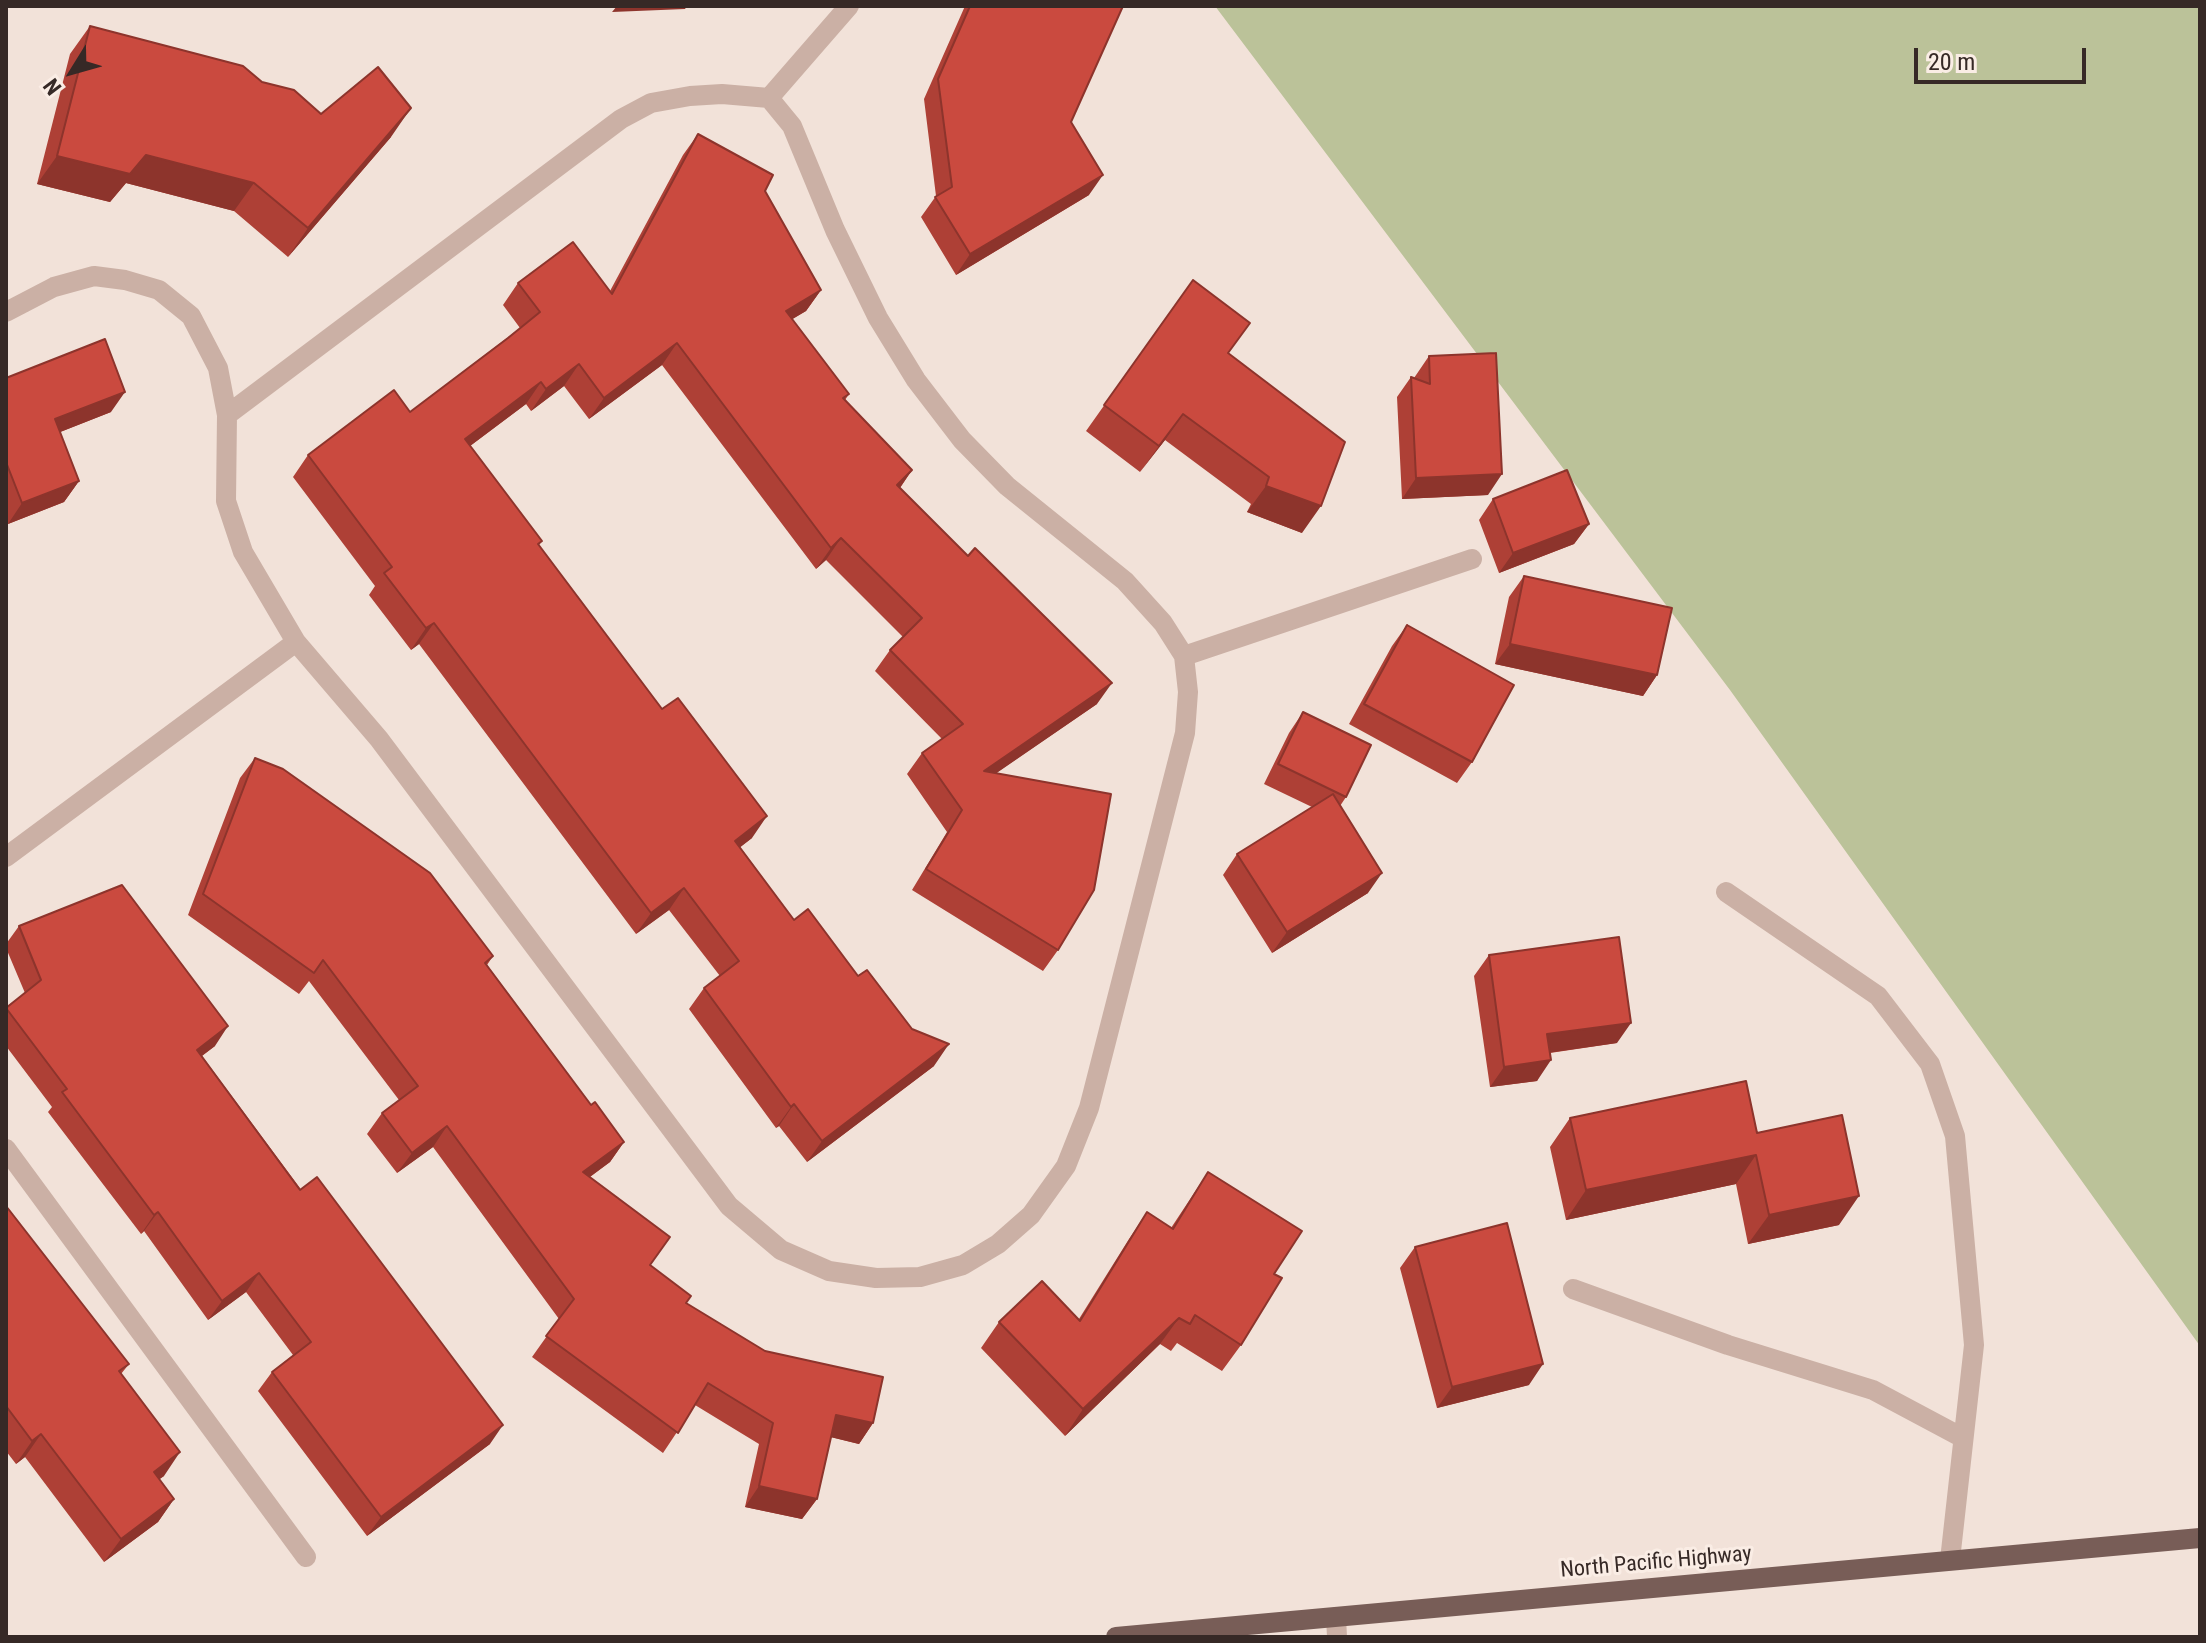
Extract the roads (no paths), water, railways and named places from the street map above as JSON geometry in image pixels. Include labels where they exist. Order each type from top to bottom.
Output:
[{"type":"main road","name":"North Pacific Highway","points":[[1116,1637],[1336,1627],[1950,1560],[2200,1538]]},
{"type":"street","points":[[769,98],[849,6]]},
{"type":"street","points":[[6,312],[54,287],[94,276],[125,280],[159,290],[191,316],[218,368],[227,415],[226,501],[243,552],[296,642],[379,739],[729,1206],[781,1250],[829,1271],[876,1278],[920,1277],[963,1265],[998,1244],[1031,1215],[1066,1166],[1089,1108],[1185,733],[1188,692],[1184,656],[1163,623],[1125,581],[1007,486],[962,440],[916,380],[878,318],[847,255],[792,126],[769,98],[722,94],[690,96],[651,103],[621,119],[227,415]]},
{"type":"street","points":[[1184,656],[1472,559]]},
{"type":"street","points":[[6,857],[296,642]]},
{"type":"street","points":[[1726,892],[1878,996],[1930,1064],[1955,1136],[1974,1345],[1950,1560]]},
{"type":"street","points":[[6,1149],[306,1557]]},
{"type":"street","points":[[1573,1289],[1728,1345],[1873,1390],[1963,1438]]}]
